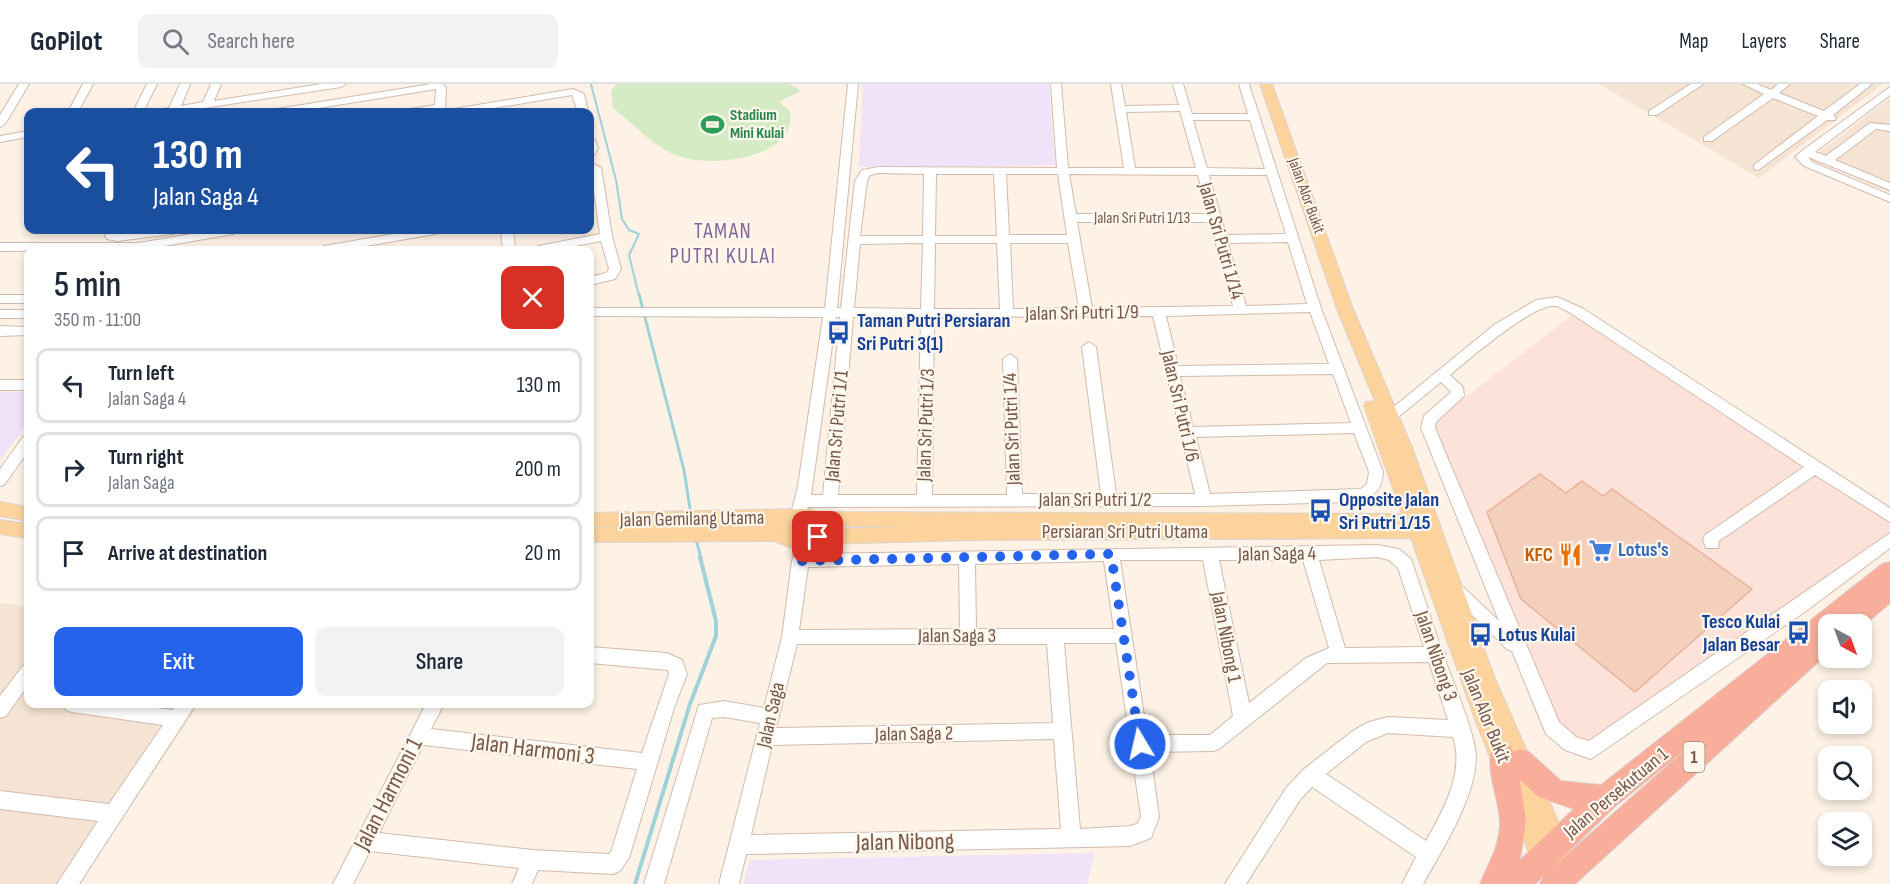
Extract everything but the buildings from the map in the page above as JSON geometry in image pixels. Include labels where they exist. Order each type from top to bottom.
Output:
[{"type":"highway","name":"Jalan Persekutuan 1","points":[[1515,884],[1605,798],[1890,571]]},
{"type":"highway","points":[[1860,614],[1890,590]]},
{"type":"highway","name":"Jalan Persekutuan 1","points":[[1561,877],[1818,648]]},
{"type":"highway","points":[[1511,758],[1552,793],[1571,797],[1605,798]]},
{"type":"highway","points":[[1494,884],[1503,872],[1514,843],[1511,758]]},
{"type":"main road","name":"Jalan Alor Bukit","points":[[1266,84],[1345,309],[1360,371],[1384,421],[1404,450],[1422,525],[1487,722],[1511,758],[1561,877]]},
{"type":"main road","name":"Jalan Alor Bukit","points":[[1384,421],[1401,487],[1422,525]]},
{"type":"main road","points":[[1401,487],[1398,505],[1372,524],[1404,540],[1418,550],[1444,586]]},
{"type":"main road","points":[[0,509],[24,513]]},
{"type":"main road","name":"Jalan Gemilang Utama","points":[[594,520],[681,527]]},
{"type":"main road","name":"Persiaran Sri Putri Utama","points":[[805,524],[973,532],[1422,525]]},
{"type":"main road","name":"Jalan Gemilang Utama","points":[[594,535],[717,526],[775,533],[805,524]]},
{"type":"main road","points":[[0,527],[24,530]]},
{"type":"street","points":[[0,124],[4,108],[24,84]]},
{"type":"street","points":[[76,108],[88,84]]},
{"type":"street","points":[[140,108],[152,84]]},
{"type":"street","points":[[174,108],[185,84]]},
{"type":"street","points":[[207,105],[216,84]]},
{"type":"street","points":[[190,108],[277,89],[398,84]]},
{"type":"street","points":[[443,108],[448,89],[452,84]]},
{"type":"street","name":"Jalan Saga","points":[[729,884],[790,637],[831,311],[853,84]]},
{"type":"street","points":[[1056,84],[1063,172],[1072,239],[1086,314]]},
{"type":"street","points":[[1116,84],[1130,172]]},
{"type":"street","name":"Jalan Sri Putri 1/14","points":[[1178,84],[1241,310]]},
{"type":"street","points":[[1188,432],[1360,428],[1291,238],[1244,84]]},
{"type":"street","points":[[1653,113],[1698,84]]},
{"type":"street","points":[[1748,84],[1842,125]]},
{"type":"street","points":[[1708,139],[1785,84]]},
{"type":"street","points":[[1758,166],[1867,84]]},
{"type":"street","points":[[278,108],[438,86],[441,87],[442,108]]},
{"type":"street","points":[[305,106],[343,87]]},
{"type":"street","points":[[1890,90],[1801,157],[1808,164],[1890,199]]},
{"type":"street","points":[[478,108],[573,92],[579,93],[582,108]]},
{"type":"street","points":[[1120,109],[1255,117]]},
{"type":"street","points":[[1828,160],[1874,125],[1890,128]]},
{"type":"street","points":[[0,139],[24,135]]},
{"type":"street","points":[[0,148],[24,145]]},
{"type":"street","points":[[1807,152],[1890,187]]},
{"type":"street","points":[[930,171],[1271,172]]},
{"type":"street","name":"Jalan Sri Putri 1/1","points":[[830,502],[837,406],[849,311],[861,181],[866,172],[930,171]]},
{"type":"street","name":"Jalan Sri Putri 1/3","points":[[924,502],[930,171]]},
{"type":"street","points":[[1000,171],[1007,314]]},
{"type":"street","points":[[594,199],[606,236],[614,273],[594,280]]},
{"type":"street","name":"Jalan Sri Putri 1/13","points":[[1070,218],[1214,218]]},
{"type":"street","points":[[110,234],[117,237],[141,234]]},
{"type":"street","points":[[144,246],[210,234]]},
{"type":"street","points":[[346,246],[413,234]]},
{"type":"street","points":[[197,246],[198,236]]},
{"type":"street","points":[[557,246],[606,236]]},
{"type":"street","points":[[1220,239],[1291,238]]},
{"type":"street","points":[[854,240],[1072,239]]},
{"type":"street","points":[[0,247],[24,247]]},
{"type":"street","points":[[0,299],[24,298]]},
{"type":"street","points":[[1384,421],[1499,328],[1541,303],[1557,301],[1577,311],[1890,516]]},
{"type":"street","name":"Jalan Sri Putri 1/9","points":[[594,312],[849,311],[1086,314],[1315,308]]},
{"type":"street","name":"Jalan Sri Putri 1/6","points":[[1158,312],[1204,500]]},
{"type":"street","points":[[0,314],[24,314]]},
{"type":"street","points":[[0,331],[24,331]]},
{"type":"street","points":[[1089,347],[1108,500]]},
{"type":"street","name":"Jalan Sri Putri 1/4","points":[[1010,359],[1015,500]]},
{"type":"street","points":[[1172,371],[1339,369]]},
{"type":"street","points":[[1442,375],[1458,391],[1457,396],[1429,420],[1428,428],[1552,728],[1572,744],[1591,750],[1793,611],[1890,538]]},
{"type":"street","points":[[0,385],[24,385]]},
{"type":"street","name":"Jalan Sri Putri 1/2","points":[[805,524],[830,502],[1204,500],[1364,495],[1372,491],[1376,484],[1376,472],[1360,428]]},
{"type":"street","points":[[0,480],[24,447]]},
{"type":"street","points":[[1712,543],[1711,539],[1814,468]]},
{"type":"street","name":"Jalan Saga 4","points":[[805,524],[967,558],[1111,554],[1308,554],[1377,551],[1393,554]]},
{"type":"street","points":[[1111,554],[1140,744],[1213,742],[1319,658],[1340,655],[1437,654]]},
{"type":"street","points":[[1308,554],[1340,655]]},
{"type":"street","name":"Jalan Nibong 3","points":[[1393,554],[1405,564],[1437,654],[1466,749],[1460,797],[1412,884]]},
{"type":"street","name":"Jalan Nibong 1","points":[[1210,555],[1243,719]]},
{"type":"street","points":[[967,558],[968,636]]},
{"type":"street","points":[[1444,586],[1517,648]]},
{"type":"street","points":[[1055,636],[1071,839]]},
{"type":"street","name":"Jalan Saga 3","points":[[790,637],[1125,636]]},
{"type":"street","points":[[364,841],[532,860],[613,864],[619,858],[678,674],[676,665],[667,661],[594,655]]},
{"type":"street","points":[[13,701],[24,680]]},
{"type":"street","points":[[106,708],[176,719]]},
{"type":"street","points":[[67,884],[184,708]]},
{"type":"street","name":"Jalan Harmoni 1","points":[[343,884],[433,708]]},
{"type":"street","points":[[654,884],[706,710],[724,709],[771,717]]},
{"type":"street","points":[[1234,884],[1293,794],[1311,775],[1360,736],[1375,728],[1388,726],[1461,729]]},
{"type":"street","name":"Jalan Saga 2","points":[[766,737],[1062,731]]},
{"type":"street","name":"Jalan Harmoni 3","points":[[418,736],[649,762]]},
{"type":"street","name":"Jalan Nibong","points":[[739,845],[1130,836],[1144,831],[1149,825],[1140,744]]},
{"type":"street","points":[[1311,775],[1428,854]]},
{"type":"street","points":[[0,800],[113,814]]},
{"type":"street","points":[[522,884],[532,860]]},
{"type":"shaded area","points":[[863,84],[1049,84],[1055,165],[859,167]]},
{"type":"shaded area","points":[[1599,84],[1883,84],[1759,178]]},
{"type":"shaded area","points":[[1890,98],[1890,193],[1812,158]]},
{"type":"shaded area","points":[[1574,314],[1890,520],[1890,532],[1785,610],[1592,743],[1573,739],[1558,728],[1433,422]]},
{"type":"shaded area","points":[[0,392],[24,392],[24,428],[0,460]]},
{"type":"shaded area","points":[[0,603],[24,606],[24,708],[196,708],[78,884],[0,884]]},
{"type":"shaded area","points":[[1095,853],[1087,884],[743,884],[750,860]]},
{"type":"green space","name":"Stadium Mini Kulai","points":[[616,84],[790,84],[801,91],[779,102],[790,111],[789,128],[780,141],[764,151],[746,157],[704,161],[685,158],[663,149],[613,108],[611,91]]},
{"type":"waterway","points":[[591,84],[616,180],[622,219],[629,230],[639,234],[629,255],[639,296]]},
{"type":"waterway","points":[[639,294],[684,470],[691,515]]},
{"type":"waterway","points":[[696,539],[701,558]]},
{"type":"waterway","points":[[635,884],[690,704],[716,636],[716,621],[700,557]]},
{"type":"place","name":"Stadium Mini Kulai","points":[[712,124]]},
{"type":"place","name":"Taman Putri Persiaran Sri Putri 3(1)","points":[[839,332]]},
{"type":"place","name":"Opposite Jalan Sri Putri 1/15","points":[[1321,511]]},
{"type":"place","name":"Lotus's","points":[[1600,550]]},
{"type":"place","name":"KFC","points":[[1571,555]]},
{"type":"place","name":"Tesco Kulai Jalan Besar","points":[[1798,633]]},
{"type":"place","name":"Lotus Kulai","points":[[1480,635]]},
{"type":"district","name":"TAMAN PUTRI KULAI","points":[[723,244]]},
{"type":"route","points":[[818,537],[803,544],[800,561],[1111,554],[1140,744]]}]
